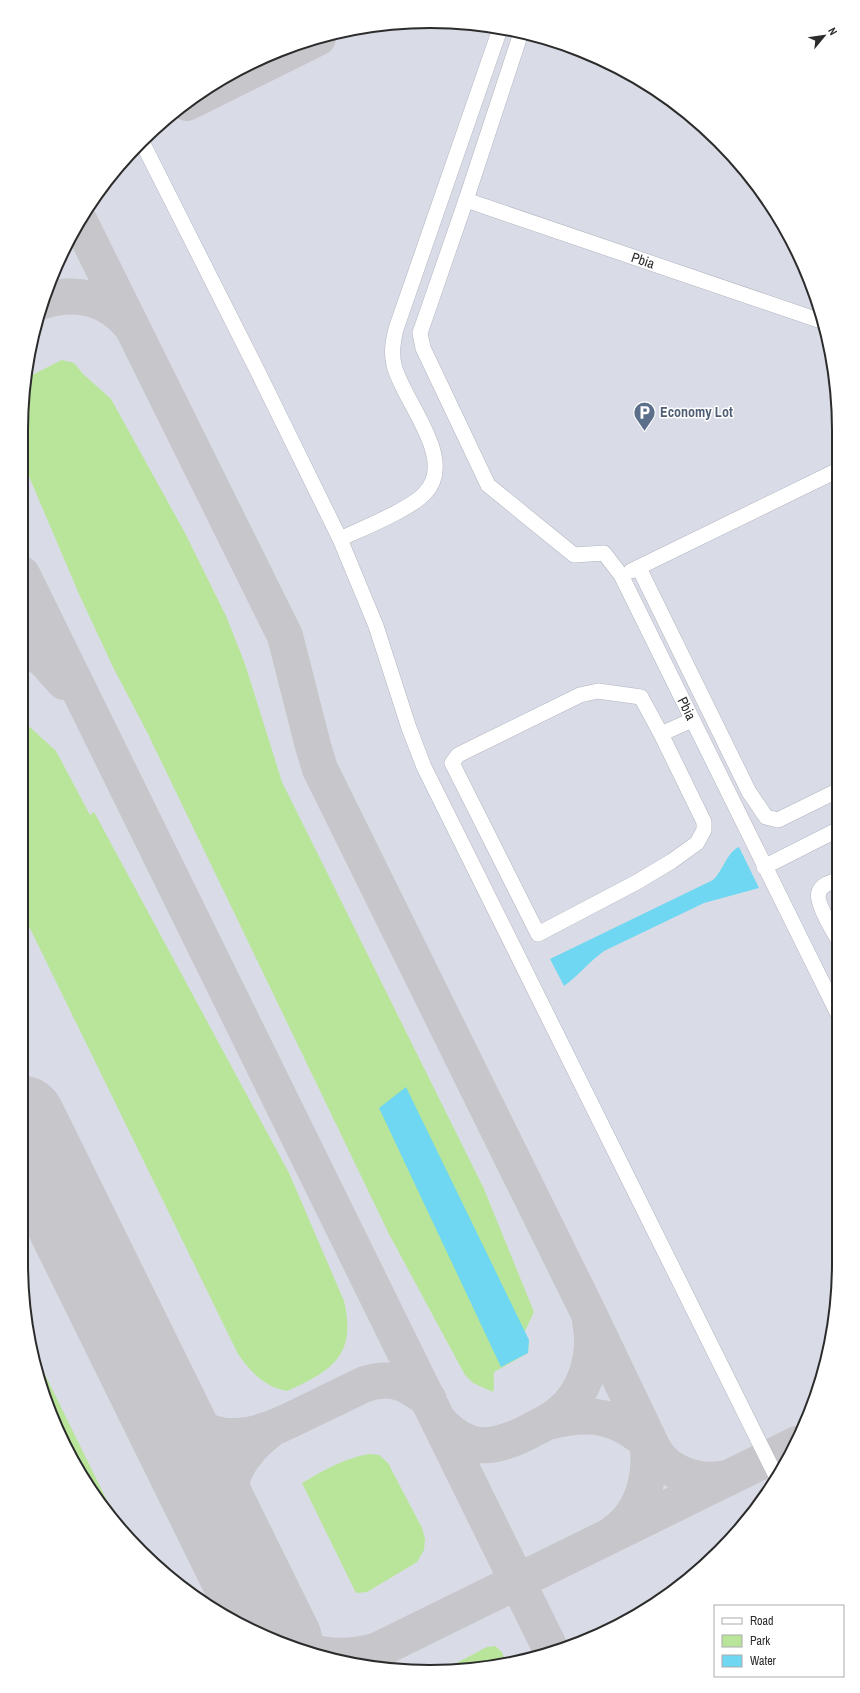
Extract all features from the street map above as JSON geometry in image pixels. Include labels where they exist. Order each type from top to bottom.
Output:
[{"type":"lane","points":[[340,539],[413,503],[425,494],[432,483],[436,465],[433,449],[397,374],[392,358],[393,345],[396,328],[498,34]]},
{"type":"lane","points":[[466,200],[519,39]]},
{"type":"lane","points":[[145,147],[252,359],[340,539],[376,626],[408,728],[424,767],[774,1471]]},
{"type":"lane","name":"Pbia","points":[[816,319],[466,200],[420,333],[423,348],[488,485],[574,555],[604,553],[621,575],[832,1002]]},
{"type":"lane","points":[[621,575],[639,568],[832,473]]},
{"type":"lane","points":[[639,568],[749,792],[766,817],[778,820],[832,793]]},
{"type":"lane","points":[[598,691],[641,696],[661,734],[704,822],[702,837],[697,843],[672,861],[638,882],[538,934],[452,763],[458,755],[573,698],[598,691]]},
{"type":"lane","points":[[661,734],[692,720]]},
{"type":"lane","points":[[764,867],[832,833]]},
{"type":"lane","points":[[832,882],[824,886],[819,891],[819,899],[832,927]]},
{"type":"shaded area","points":[[430,28],[456,29],[482,31],[534,42],[559,49],[608,69],[631,82],[675,111],[714,146],[749,185],[778,229],[791,252],[801,276],[811,301],[818,326],[829,378],[832,430],[832,1263],[829,1315],[824,1341],[811,1392],[791,1441],[778,1464],[749,1508],[714,1547],[675,1582],[631,1611],[608,1624],[559,1644],[482,1662],[430,1665],[378,1662],[301,1644],[252,1624],[229,1611],[185,1582],[146,1547],[111,1508],[82,1464],[69,1441],[49,1392],[31,1315],[28,1263],[28,430],[31,378],[36,352],[49,301],[69,252],[82,229],[111,185],[146,146],[165,128],[185,111],[229,82],[252,69],[301,49],[378,31]]},
{"type":"green space","points":[[62,360],[74,363],[83,374],[111,399],[185,533],[226,616],[245,664],[282,782],[484,1189],[534,1312],[524,1333],[529,1340],[528,1353],[494,1372],[493,1392],[473,1383],[465,1375],[389,1234],[148,734],[113,667],[79,594],[28,474],[28,430],[32,375]]},
{"type":"green space","points":[[28,725],[56,751],[90,815],[94,812],[289,1173],[344,1301],[347,1320],[347,1335],[344,1348],[337,1359],[328,1368],[303,1384],[287,1391],[271,1386],[258,1377],[238,1354],[28,924]]},
{"type":"green space","points":[[43,1370],[110,1506],[69,1441],[49,1392]]},
{"type":"green space","points":[[370,1454],[379,1455],[388,1463],[422,1528],[425,1539],[424,1550],[417,1562],[367,1592],[356,1593],[302,1483],[326,1469],[352,1458]]},
{"type":"green space","points":[[495,1646],[502,1652],[504,1658],[482,1662],[454,1664],[487,1647]]},
{"type":"water","points":[[739,847],[759,888],[704,903],[604,951],[564,986],[550,959],[713,880],[720,872],[731,853]]},
{"type":"water","points":[[406,1087],[529,1340],[528,1353],[501,1367],[379,1108]]},
{"type":"taxiway","points":[[228,83],[274,60]]},
{"type":"taxiway","points":[[83,228],[285,636],[320,769],[588,1312],[653,1448],[659,1457],[667,1464],[685,1475],[706,1480],[728,1478]]},
{"type":"taxiway","points":[[50,299],[79,297],[101,302],[112,308],[130,325]]},
{"type":"taxiway","points":[[28,586],[549,1647]]},
{"type":"taxiway","points":[[28,646],[47,663],[64,682]]},
{"type":"taxiway","points":[[439,1421],[449,1431],[470,1443],[491,1445],[514,1439],[554,1418],[568,1406],[576,1396],[587,1372],[592,1347],[590,1321]]},
{"type":"taxiway","points":[[151,1383],[173,1409],[189,1422],[204,1430],[219,1435],[234,1436],[249,1435],[278,1426],[365,1384],[375,1381],[384,1380],[399,1383],[414,1389],[429,1400]]},
{"type":"taxiway","points":[[548,1422],[578,1417],[604,1418],[628,1428],[652,1447]]},
{"type":"taxiway","points":[[231,1546],[228,1510],[231,1481],[236,1468],[244,1455],[270,1430]]},
{"type":"taxiway","points":[[615,1532],[626,1523],[634,1512],[645,1486],[648,1473],[648,1445],[645,1432]]},
{"type":"taxiway","points":[[345,1655],[376,1651],[786,1449]]},
{"type":"taxiway","points":[[259,1603],[269,1620],[284,1637]]},
{"type":"runway","points":[[28,1134],[274,1633]]},
{"type":"place","name":"Economy Lot","points":[[644,432]]}]
